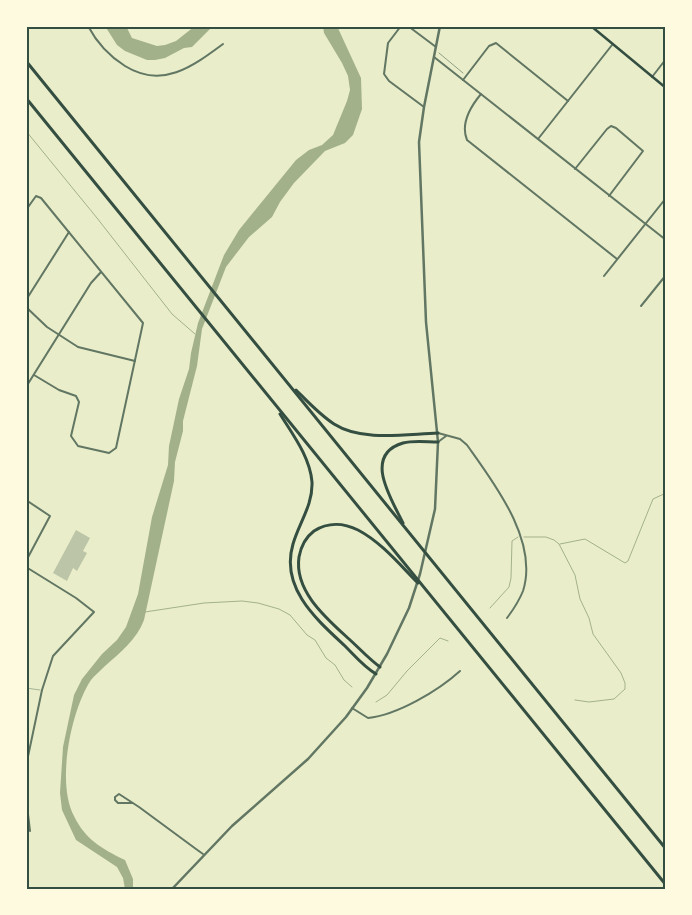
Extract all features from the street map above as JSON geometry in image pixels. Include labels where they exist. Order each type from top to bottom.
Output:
[{"type":"highway","points":[[26,61],[666,848]]},
{"type":"highway","points":[[26,98],[666,885]]},
{"type":"highway","points":[[285,380],[325,417],[347,430],[370,435],[438,433]]},
{"type":"highway","points":[[275,404],[303,452],[312,480],[311,499],[291,552],[290,567],[293,582],[300,598],[313,616],[376,674]]},
{"type":"highway","points":[[407,530],[384,482],[382,471],[384,459],[391,450],[402,444],[438,442]]},
{"type":"highway","points":[[380,667],[326,617],[308,595],[301,580],[299,568],[300,553],[305,541],[316,530],[324,526],[337,524],[353,528],[378,544],[429,594]]},
{"type":"main road","points":[[591,26],[666,88]]},
{"type":"street","points":[[88,26],[98,43],[114,59],[134,71],[152,77],[166,75],[179,70],[223,44]]},
{"type":"street","points":[[401,26],[388,43],[384,74],[389,82],[424,107]]},
{"type":"street","points":[[408,26],[436,47]]},
{"type":"street","points":[[172,889],[203,854],[242,816],[312,755],[352,708],[376,674],[394,641],[424,564],[437,487],[438,433],[427,341],[419,152],[424,107],[440,26]]},
{"type":"street","points":[[463,80],[489,46],[496,44],[568,101]]},
{"type":"street","points":[[538,139],[612,44]]},
{"type":"street","points":[[434,57],[666,240]]},
{"type":"street","points":[[652,76],[666,59]]},
{"type":"street","points":[[481,94],[469,112],[464,134],[467,140],[617,259]]},
{"type":"street","points":[[575,169],[607,129],[612,126],[616,128],[643,151],[609,196]]},
{"type":"street","points":[[26,210],[36,196],[41,198],[143,323],[116,448],[110,453],[75,444],[71,436],[79,402],[76,396],[59,390],[34,375]]},
{"type":"street","points":[[604,276],[666,198]]},
{"type":"street","points":[[26,300],[69,232]]},
{"type":"street","points":[[26,387],[90,283],[101,272]]},
{"type":"street","points":[[641,306],[666,275]]},
{"type":"street","points":[[26,307],[47,328],[78,347],[135,361]]},
{"type":"street","points":[[438,433],[460,439],[467,445],[504,500],[517,527],[525,559],[525,578],[521,595],[507,618]]},
{"type":"street","points":[[438,442],[446,436]]},
{"type":"street","points":[[26,500],[50,516],[26,561]]},
{"type":"street","points":[[26,567],[76,598],[94,612],[53,656],[42,690],[26,766]]},
{"type":"street","points":[[352,708],[368,718],[383,714],[429,694],[460,671]]},
{"type":"street","points":[[133,803],[118,803],[115,797],[120,795],[133,803],[203,854]]},
{"type":"street","points":[[26,797],[30,831]]},
{"type":"lane","points":[[26,688],[42,690]]},
{"type":"path","points":[[438,52],[463,73]]},
{"type":"shaded area","points":[[105,26],[126,26],[132,38],[157,46],[176,41],[195,26],[213,26],[192,47],[184,48],[165,58],[147,60],[125,51],[117,45]]},
{"type":"shaded area","points":[[323,26],[337,26],[361,78],[362,109],[353,135],[345,143],[325,151],[294,183],[272,217],[249,237],[226,267],[202,329],[197,366],[183,421],[183,431],[175,462],[174,481],[144,620],[128,645],[91,680],[77,709],[72,728],[66,766],[66,785],[69,802],[74,816],[83,831],[109,852],[125,860],[133,879],[133,889],[125,889],[123,878],[117,867],[76,840],[62,810],[60,793],[63,747],[74,695],[82,679],[102,654],[117,640],[126,627],[138,594],[152,517],[168,465],[169,446],[179,399],[189,369],[198,323],[224,255],[239,230],[296,160],[309,150],[322,145],[333,135],[347,101],[350,90],[348,76],[324,33]]},
{"type":"building","points":[[76,530],[90,538],[83,551],[87,553],[77,571],[73,568],[67,581],[53,573]]},
{"type":"waterway","points":[[26,131],[172,314],[195,334]]},
{"type":"waterway","points":[[560,544],[585,539],[625,563],[628,561],[653,499],[666,493]]},
{"type":"waterway","points":[[490,608],[509,587],[512,541],[518,537]]},
{"type":"waterway","points":[[524,537],[546,537],[559,544],[575,575],[580,599],[589,618],[593,634],[621,673],[625,683],[625,689],[614,699],[589,702],[575,700]]},
{"type":"waterway","points":[[145,612],[204,603],[242,601],[279,609],[290,615],[307,635],[315,640],[326,658],[335,665],[344,680],[352,687]]},
{"type":"waterway","points":[[376,702],[387,695],[407,671],[440,638],[448,641]]}]
